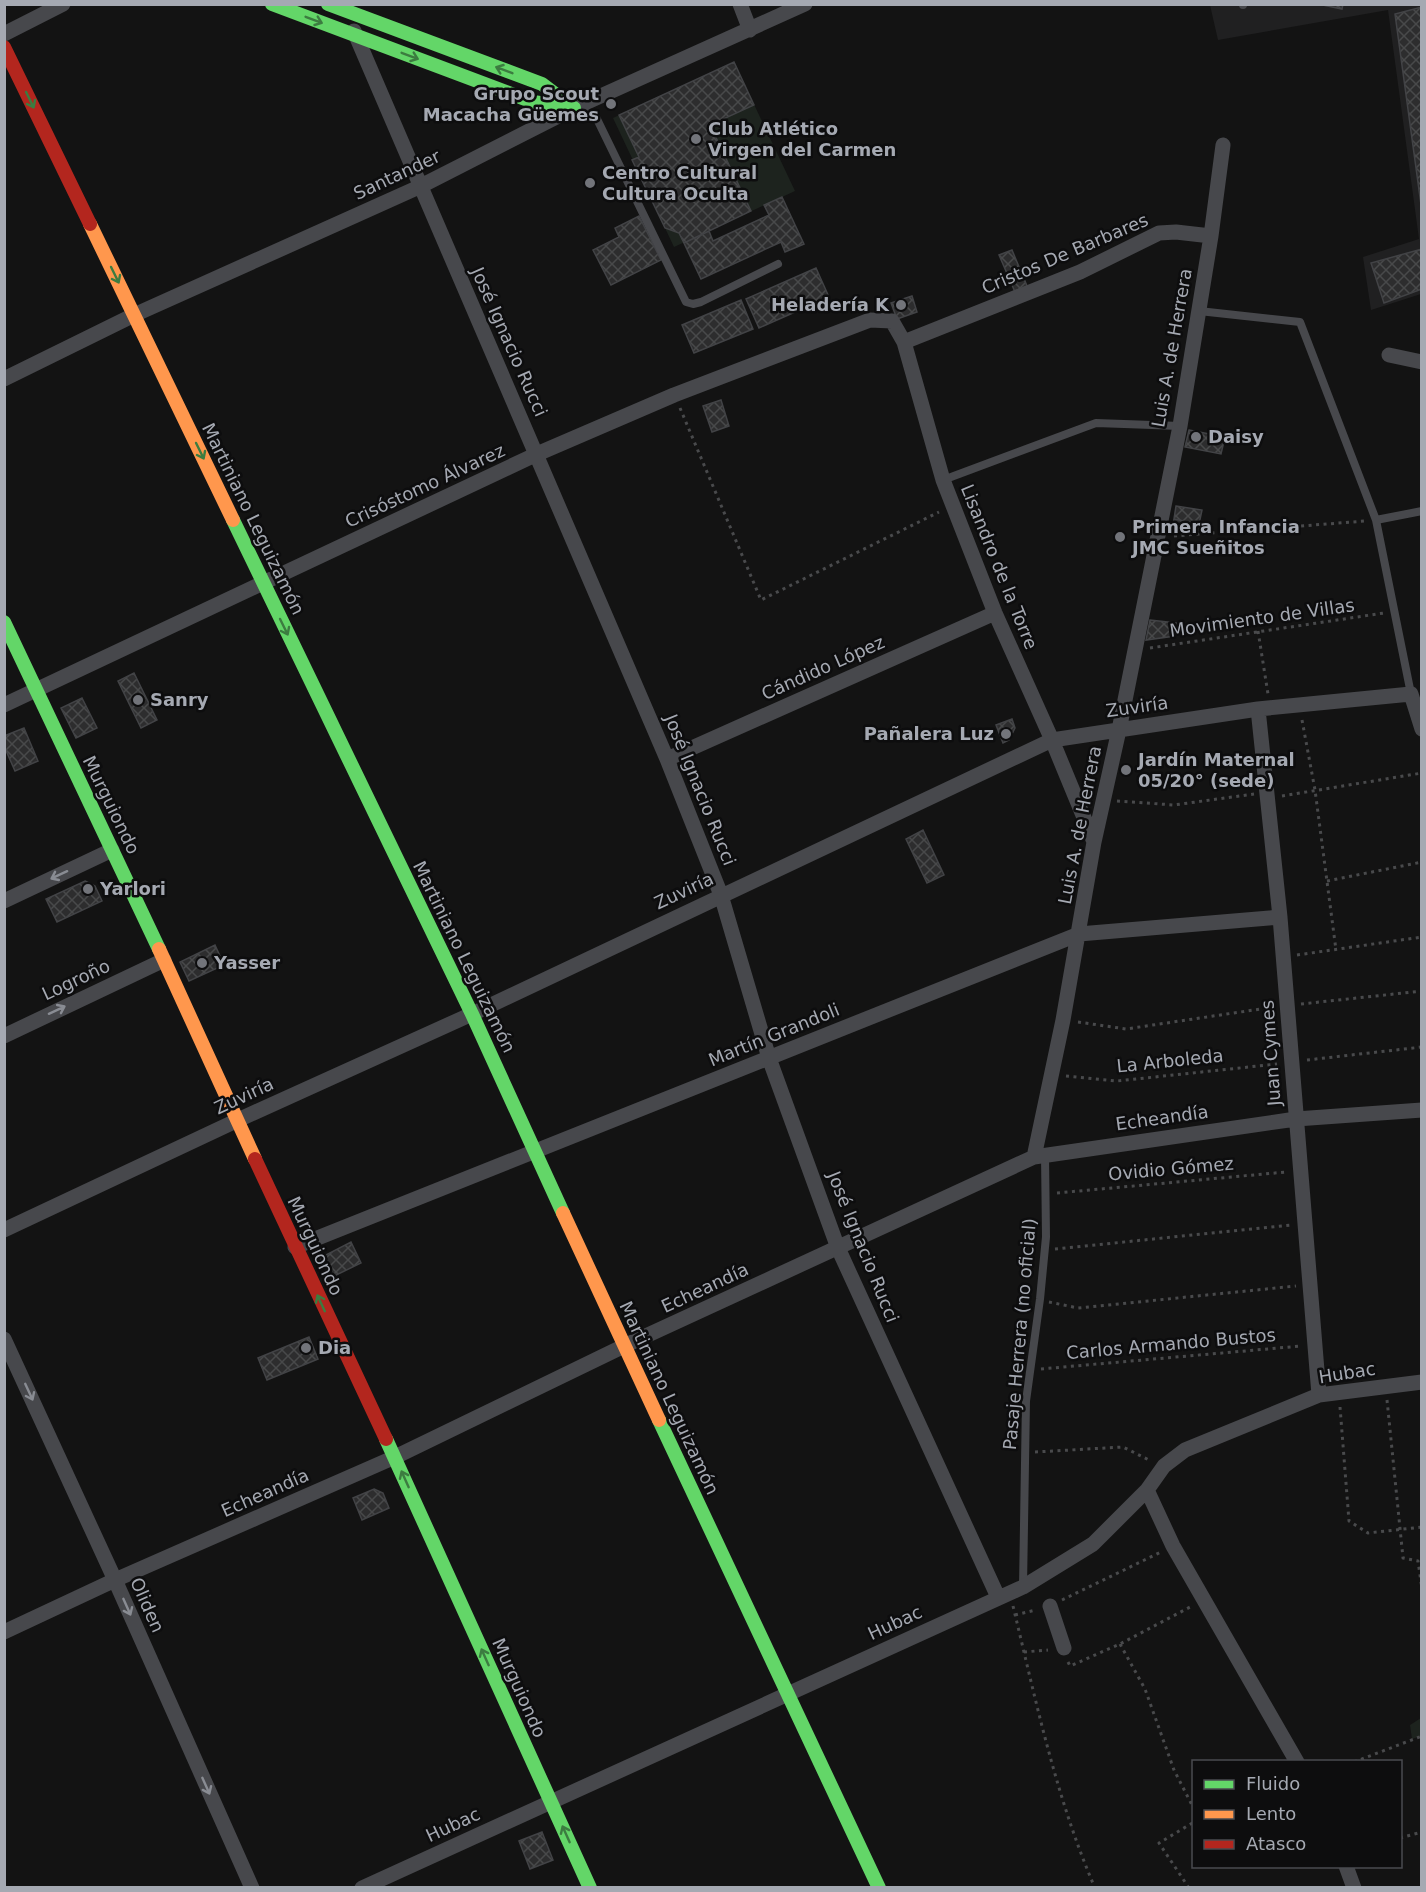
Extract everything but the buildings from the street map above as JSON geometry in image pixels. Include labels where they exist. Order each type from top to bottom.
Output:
[{"type":"street","points":[[4,34],[63,4]]},
{"type":"street","points":[[272,4],[533,102],[574,108]]},
{"type":"street","points":[[328,4],[345,8],[542,84],[574,108]]},
{"type":"street","points":[[740,4],[750,30]]},
{"type":"street","name":"Santander","points":[[4,379],[134,315],[419,187],[574,108],[805,4]]},
{"type":"street","name":"José Ignacio Rucci","points":[[345,8],[419,187],[537,454],[667,759],[721,895],[769,1058],[838,1248],[1010,1592]]},
{"type":"street","name":"Martiniano Leguizamón","points":[[4,47],[472,1014],[624,1346],[879,1887]]},
{"type":"street","name":"Luis A. de Herrera","points":[[1040,1156],[1051,1074],[1079,934],[1094,842],[1119,730],[1133,651],[1180,426],[1211,236],[1223,145]]},
{"type":"street","name":"Cristos De Barbares","points":[[904,342],[1080,272],[1159,233],[1176,232],[1211,236]]},
{"type":"street","name":"Crisóstomo Álvarez","points":[[4,705],[537,454],[674,395],[870,320]]},
{"type":"street","name":"Lisandro de la Torre","points":[[870,320],[892,321],[904,342],[952,506],[995,613],[1052,740],[1094,842]]},
{"type":"street","points":[[1389,355],[1422,362]]},
{"type":"street","name":"Cándido López","points":[[667,759],[995,613]]},
{"type":"street","name":"Murguiondo","points":[[4,622],[395,1457],[590,1887]]},
{"type":"street","points":[[1411,694],[1422,729]]},
{"type":"street","name":"Zuviría","points":[[4,1230],[238,1120],[472,1014],[1052,740],[1264,708],[1411,694]]},
{"type":"street","name":"Juan Cymes","points":[[1264,708],[1268,795],[1281,917],[1319,1395]]},
{"type":"street","points":[[4,901],[112,850]]},
{"type":"street","name":"Martín Grandoli","points":[[295,1247],[1079,934],[1281,917]]},
{"type":"street","name":"Logroño","points":[[4,1035],[164,960]]},
{"type":"street","name":"Echeandía","points":[[4,1632],[115,1580],[395,1457],[624,1346],[1040,1156],[1296,1119],[1422,1110]]},
{"type":"street","name":"Oliden","points":[[4,1338],[252,1887]]},
{"type":"street","name":"Hubac","points":[[363,1887],[1010,1592],[1093,1544],[1147,1490],[1164,1466],[1185,1450],[1319,1395],[1422,1382]]},
{"type":"street","points":[[1147,1490],[1173,1546],[1296,1760]]},
{"type":"street","points":[[1050,1606],[1064,1648]]},
{"type":"street","points":[[1347,1868],[1354,1887]]},
{"type":"lane","points":[[574,108],[596,117],[687,302],[693,304],[700,302],[778,264]]},
{"type":"lane","points":[[1199,311],[1300,322],[1376,520],[1411,694]]},
{"type":"lane","points":[[943,480],[1096,423],[1180,426]]},
{"type":"lane","points":[[1376,520],[1422,511]]},
{"type":"lane","name":"Pasaje Herrera (no oficial)","points":[[1010,1592],[1025,1453],[1026,1401],[1045,1250],[1045,1194],[1040,1156]]},
{"type":"path","points":[[674,395],[761,600],[952,506]]},
{"type":"path","points":[[1156,538],[1376,520]]},
{"type":"path","name":"Movimiento de Villas","points":[[1133,651],[1394,612]]},
{"type":"path","points":[[1258,631],[1264,708]]},
{"type":"path","points":[[1300,705],[1315,790],[1336,950]]},
{"type":"path","points":[[1103,800],[1174,805],[1315,790],[1422,773]]},
{"type":"path","points":[[1327,881],[1422,862]]},
{"type":"path","points":[[1283,957],[1422,937]]},
{"type":"path","points":[[1063,1020],[1126,1029],[1287,1005],[1422,991]]},
{"type":"path","name":"La Arboleda","points":[[1051,1074],[1117,1081],[1422,1047]]},
{"type":"path","name":"Ovidio Gómez","points":[[1045,1194],[1300,1170]]},
{"type":"path","points":[[1045,1250],[1304,1224]]},
{"type":"path","points":[[1040,1299],[1078,1308],[1309,1284]]},
{"type":"path","name":"Carlos Armando Bustos","points":[[1030,1370],[1314,1345]]},
{"type":"path","points":[[1385,1386],[1403,1558],[1418,1561],[1422,1589]]},
{"type":"path","points":[[1339,1392],[1349,1521],[1368,1533],[1422,1527]]},
{"type":"path","points":[[1025,1453],[1123,1447],[1164,1466]]},
{"type":"path","points":[[1015,1615],[1050,1606],[1173,1546]]},
{"type":"path","points":[[1010,1592],[1039,1717],[1076,1841],[1095,1887]]},
{"type":"path","points":[[1024,1652],[1064,1648],[1070,1666],[1120,1644],[1204,1599]]},
{"type":"path","points":[[1120,1644],[1145,1689],[1174,1770],[1192,1805]]},
{"type":"path","points":[[1357,1760],[1422,1736]]},
{"type":"path","points":[[1189,1887],[1159,1843],[1192,1823]]},
{"type":"path","points":[[1402,1838],[1422,1832]]},
{"type":"shaded area","points":[[1210,5],[1421,5],[1421,294],[1371,310],[1363,257],[1419,239],[1388,10],[1218,40]]},
{"type":"shaded area","name":"Club Atlético Virgen del Carmen","points":[[734,62],[795,191],[674,247],[613,118]]},
{"type":"shaded area","points":[[1421,1718],[1421,1736],[1412,1739],[1410,1725]]},
{"type":"traffic: fast","points":[[272,4],[533,102],[574,108]]},
{"type":"traffic: fast","points":[[328,4],[542,84],[571,106]]},
{"type":"traffic: fast","points":[[233,520],[472,1014],[563,1213]]},
{"type":"traffic: fast","points":[[4,622],[159,949]]},
{"type":"traffic: fast","points":[[659,1420],[879,1888]]},
{"type":"traffic: fast","points":[[386,1439],[590,1888]]},
{"type":"traffic: slow","points":[[90,224],[233,520]]},
{"type":"traffic: slow","points":[[159,949],[255,1159]]},
{"type":"traffic: slow","points":[[563,1213],[659,1420]]},
{"type":"traffic: jam","points":[[4,47],[90,224]]},
{"type":"traffic: jam","points":[[255,1159],[386,1439]]},
{"type":"place","name":"Grupo Scout Macacha Güemes","points":[[611,104]]},
{"type":"place","name":"Club Atlético Virgen del Carmen","points":[[696,139]]},
{"type":"place","name":"Centro Cultural Cultura Oculta","points":[[590,183]]},
{"type":"place","name":"Heladería K","points":[[901,305]]},
{"type":"place","name":"Daisy","points":[[1196,437]]},
{"type":"place","name":"Primera Infancia JMC Sueñitos","points":[[1120,537]]},
{"type":"place","name":"Sanry","points":[[138,700]]},
{"type":"place","name":"Pañalera Luz","points":[[1006,734]]},
{"type":"place","name":"Jardín Maternal 05/20° (sede)","points":[[1126,770]]},
{"type":"place","name":"Yarlori","points":[[88,889]]},
{"type":"place","name":"Yasser","points":[[202,963]]},
{"type":"place","name":"Dia","points":[[306,1348]]}]
